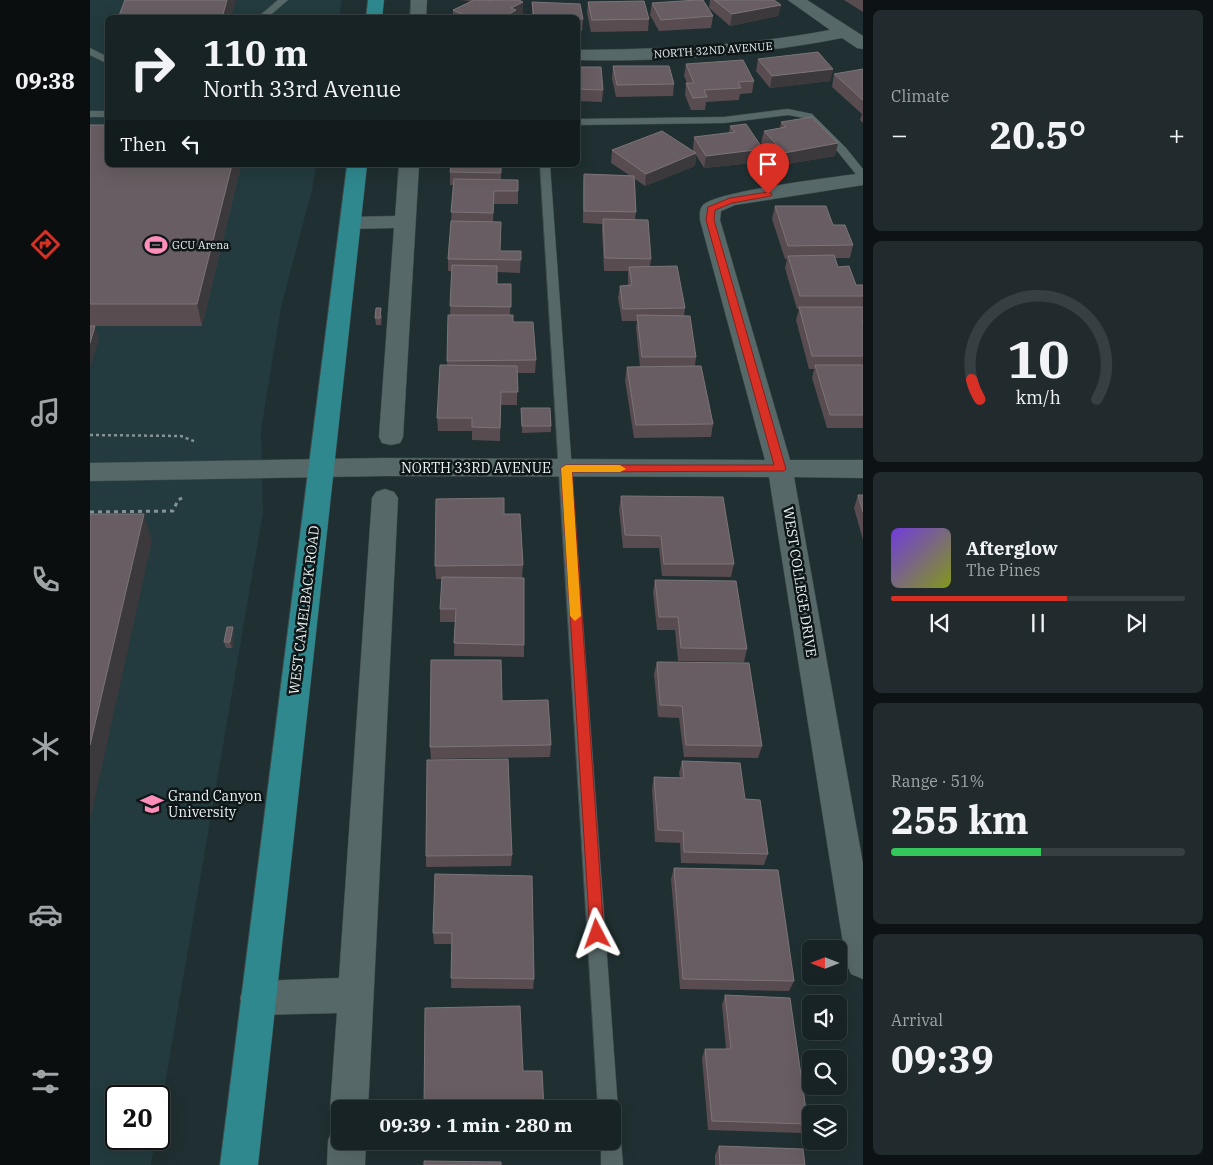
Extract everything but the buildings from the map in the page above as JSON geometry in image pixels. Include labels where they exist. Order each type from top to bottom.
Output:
[{"type":"main road","points":[[374,15],[376,0]]},
{"type":"main road","name":"WEST CAMELBACK ROAD","points":[[240,1165],[356,167]]},
{"type":"street","points":[[418,15],[420,0]]},
{"type":"street","points":[[796,0],[863,44]]},
{"type":"street","name":"NORTH 32ND AVENUE","points":[[580,55],[647,55],[756,48],[846,32]]},
{"type":"street","points":[[391,437],[409,167]]},
{"type":"street","name":"WEST COLLEGE DRIVE","points":[[863,178],[730,200],[711,208],[710,220],[780,469],[863,962]]},
{"type":"street","points":[[350,223],[405,222]]},
{"type":"street","name":"NORTH 33RD AVENUE","points":[[90,472],[320,468],[863,469]]},
{"type":"street","points":[[349,1100],[385,498]]},
{"type":"street","points":[[258,998],[355,995]]},
{"type":"street","points":[[346,1165],[347,1150]]},
{"type":"lane","points":[[265,15],[284,0]]},
{"type":"lane","points":[[90,51],[105,59]]},
{"type":"lane","points":[[580,122],[724,120],[788,112],[808,116],[849,156],[863,178]]},
{"type":"lane","points":[[90,114],[105,114]]},
{"type":"lane","points":[[545,167],[607,1100]]},
{"type":"lane","points":[[611,1150],[612,1165]]},
{"type":"path","points":[[90,435],[181,436],[204,446]]},
{"type":"path","points":[[90,512],[173,510],[178,500],[185,496]]},
{"type":"shaded area","name":"Grand Canyon University","points":[[90,0],[342,0],[339,15],[105,15],[105,167],[316,167],[312,190],[281,307],[261,430],[263,512],[165,1085],[105,1085],[105,1150],[153,1150],[151,1165],[90,1165]]},
{"type":"slow traffic","points":[[575,616],[566,468],[620,469]]},
{"type":"place","name":"GCU Arena","points":[[156,245]]},
{"type":"place","name":"Grand Canyon University","points":[[152,804]]},
{"type":"route","points":[[597,934],[566,468],[780,469],[710,220],[711,208],[730,200],[768,194]]}]
